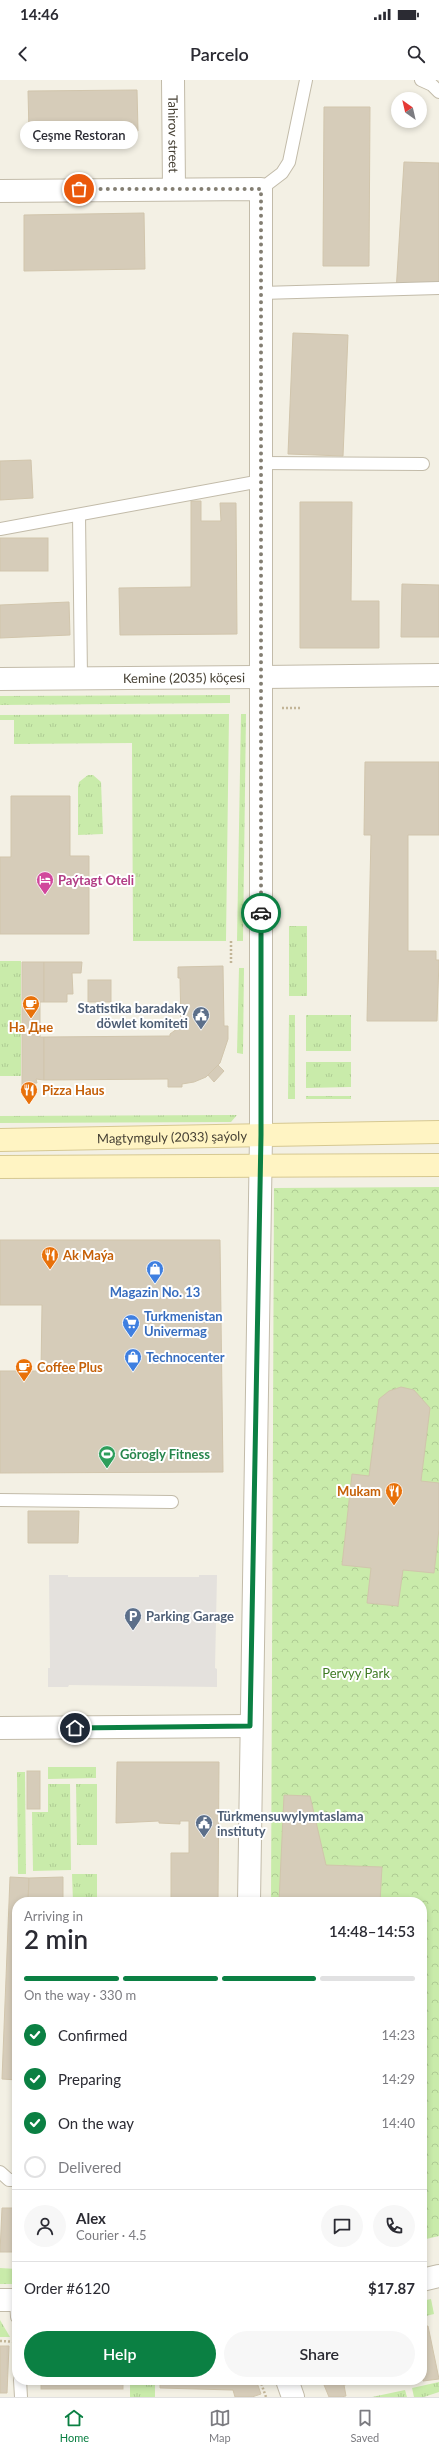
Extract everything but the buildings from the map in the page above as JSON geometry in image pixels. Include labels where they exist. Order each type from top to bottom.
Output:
[{"type":"main road","name":"Magtymguly (2033) şaýoly","points":[[0,1140],[439,1132]]},
{"type":"main road","points":[[0,1167],[439,1165]]},
{"type":"street","name":"Tahirov street","points":[[173,80],[174,188]]},
{"type":"street","points":[[0,190],[174,188],[261,189],[263,677],[261,1135],[259,1166],[250,1726],[249,1897]]},
{"type":"street","name":"Kemine (2035) köçesi","points":[[0,679],[439,676]]},
{"type":"street","points":[[0,1728],[250,1726]]},
{"type":"street","points":[[427,2279],[439,2276]]},
{"type":"street","points":[[289,2385],[293,2397]]},
{"type":"lane","points":[[261,189],[282,173],[289,162],[306,80]]},
{"type":"lane","points":[[421,80],[432,85],[439,92]]},
{"type":"lane","points":[[261,294],[439,288]]},
{"type":"lane","points":[[0,529],[79,515],[261,472],[423,464]]},
{"type":"lane","points":[[79,515],[81,678]]},
{"type":"lane","points":[[0,1500],[172,1502]]},
{"type":"lane","points":[[0,2172],[9,2180],[12,2180]]},
{"type":"lane","points":[[20,2385],[21,2397]]},
{"type":"path","points":[[231,941],[231,963]]},
{"type":"path","points":[[0,2341],[12,2342]]},
{"type":"path","points":[[262,2385],[266,2397]]},
{"type":"green space","points":[[230,695],[230,703],[0,705],[0,696]]},
{"type":"green space","points":[[229,714],[226,941],[133,941],[132,743],[14,744],[14,720],[0,720],[0,715]]},
{"type":"green space","points":[[241,714],[246,714],[243,941],[237,941]]},
{"type":"green space","points":[[88,775],[93,775],[101,782],[103,834],[78,835],[78,787],[79,782]]},
{"type":"green space","points":[[289,926],[307,926],[307,996],[289,996]]},
{"type":"green space","points":[[0,961],[21,961],[21,1076],[0,1076]]},
{"type":"green space","points":[[239,968],[244,968],[243,1054],[237,1053]]},
{"type":"green space","points":[[289,1015],[295,1015],[295,1099],[288,1099]]},
{"type":"green space","points":[[306,1015],[351,1015],[351,1051],[306,1051]]},
{"type":"green space","points":[[306,1062],[351,1062],[351,1087],[306,1088]]},
{"type":"green space","points":[[306,1096],[351,1096],[351,1099],[306,1099]]},
{"type":"green space","points":[[237,1115],[231,1122],[0,1123],[0,1116]]},
{"type":"green space","name":"Pervyy Park","points":[[439,1187],[439,2236],[427,2239],[427,1897],[271,1897],[274,1188]]},
{"type":"green space","points":[[48,1767],[96,1767],[96,1778],[48,1779]]},
{"type":"green space","points":[[17,1772],[25,1772],[26,1874],[18,1874]]},
{"type":"green space","points":[[48,1784],[70,1784],[71,1870],[33,1871],[32,1812],[48,1812]]},
{"type":"green space","points":[[76,1784],[97,1784],[97,1845],[77,1845]]},
{"type":"green space","points":[[72,1874],[97,1874],[97,1897],[73,1897]]},
{"type":"green space","points":[[0,2268],[12,2269],[12,2284],[0,2284]]},
{"type":"green space","points":[[431,2299],[434,2314],[427,2316],[427,2300]]},
{"type":"green space","points":[[0,2320],[10,2337],[0,2337]]},
{"type":"green space","points":[[439,2382],[439,2392],[424,2397],[414,2397],[412,2388]]},
{"type":"green space","points":[[130,2385],[155,2385],[155,2397],[130,2397]]},
{"type":"green space","points":[[405,2390],[407,2397],[372,2397]]},
{"type":"shaded area","name":"Parking Garage","points":[[49,1575],[68,1575],[68,1577],[199,1577],[199,1575],[217,1575],[215,1668],[217,1669],[217,1687],[69,1685],[68,1687],[48,1687],[48,1668],[50,1668]]},
{"type":"way so far","points":[[79,189],[261,189],[263,677],[261,913]]},
{"type":"place","name":"Çeşme Restoran","points":[[79,189]]},
{"type":"place","name":"Paýtagt Oteli","points":[[45,895]]},
{"type":"place","name":"На Дне","points":[[31,1019]]},
{"type":"place","name":"Statistika baradaky döwlet komiteti","points":[[201,1030]]},
{"type":"place","name":"Pizza Haus","points":[[29,1105]]},
{"type":"place","name":"Ak Maýa","points":[[50,1270]]},
{"type":"place","name":"Magazin No. 13","points":[[155,1284]]},
{"type":"place","name":"Turkmenistan Univermag","points":[[131,1338]]},
{"type":"place","name":"Technocenter","points":[[133,1372]]},
{"type":"place","name":"Coffee Plus","points":[[24,1382]]},
{"type":"place","name":"Görogly Fitness","points":[[107,1469]]},
{"type":"place","name":"Mukam","points":[[394,1506]]},
{"type":"place","name":"Parking Garage","points":[[133,1631]]},
{"type":"place","name":"Türkmensuwylymtaslama instituty","points":[[204,1838]]},
{"type":"route","points":[[75,1728],[250,1726],[259,1166],[261,1135],[261,913]]}]
